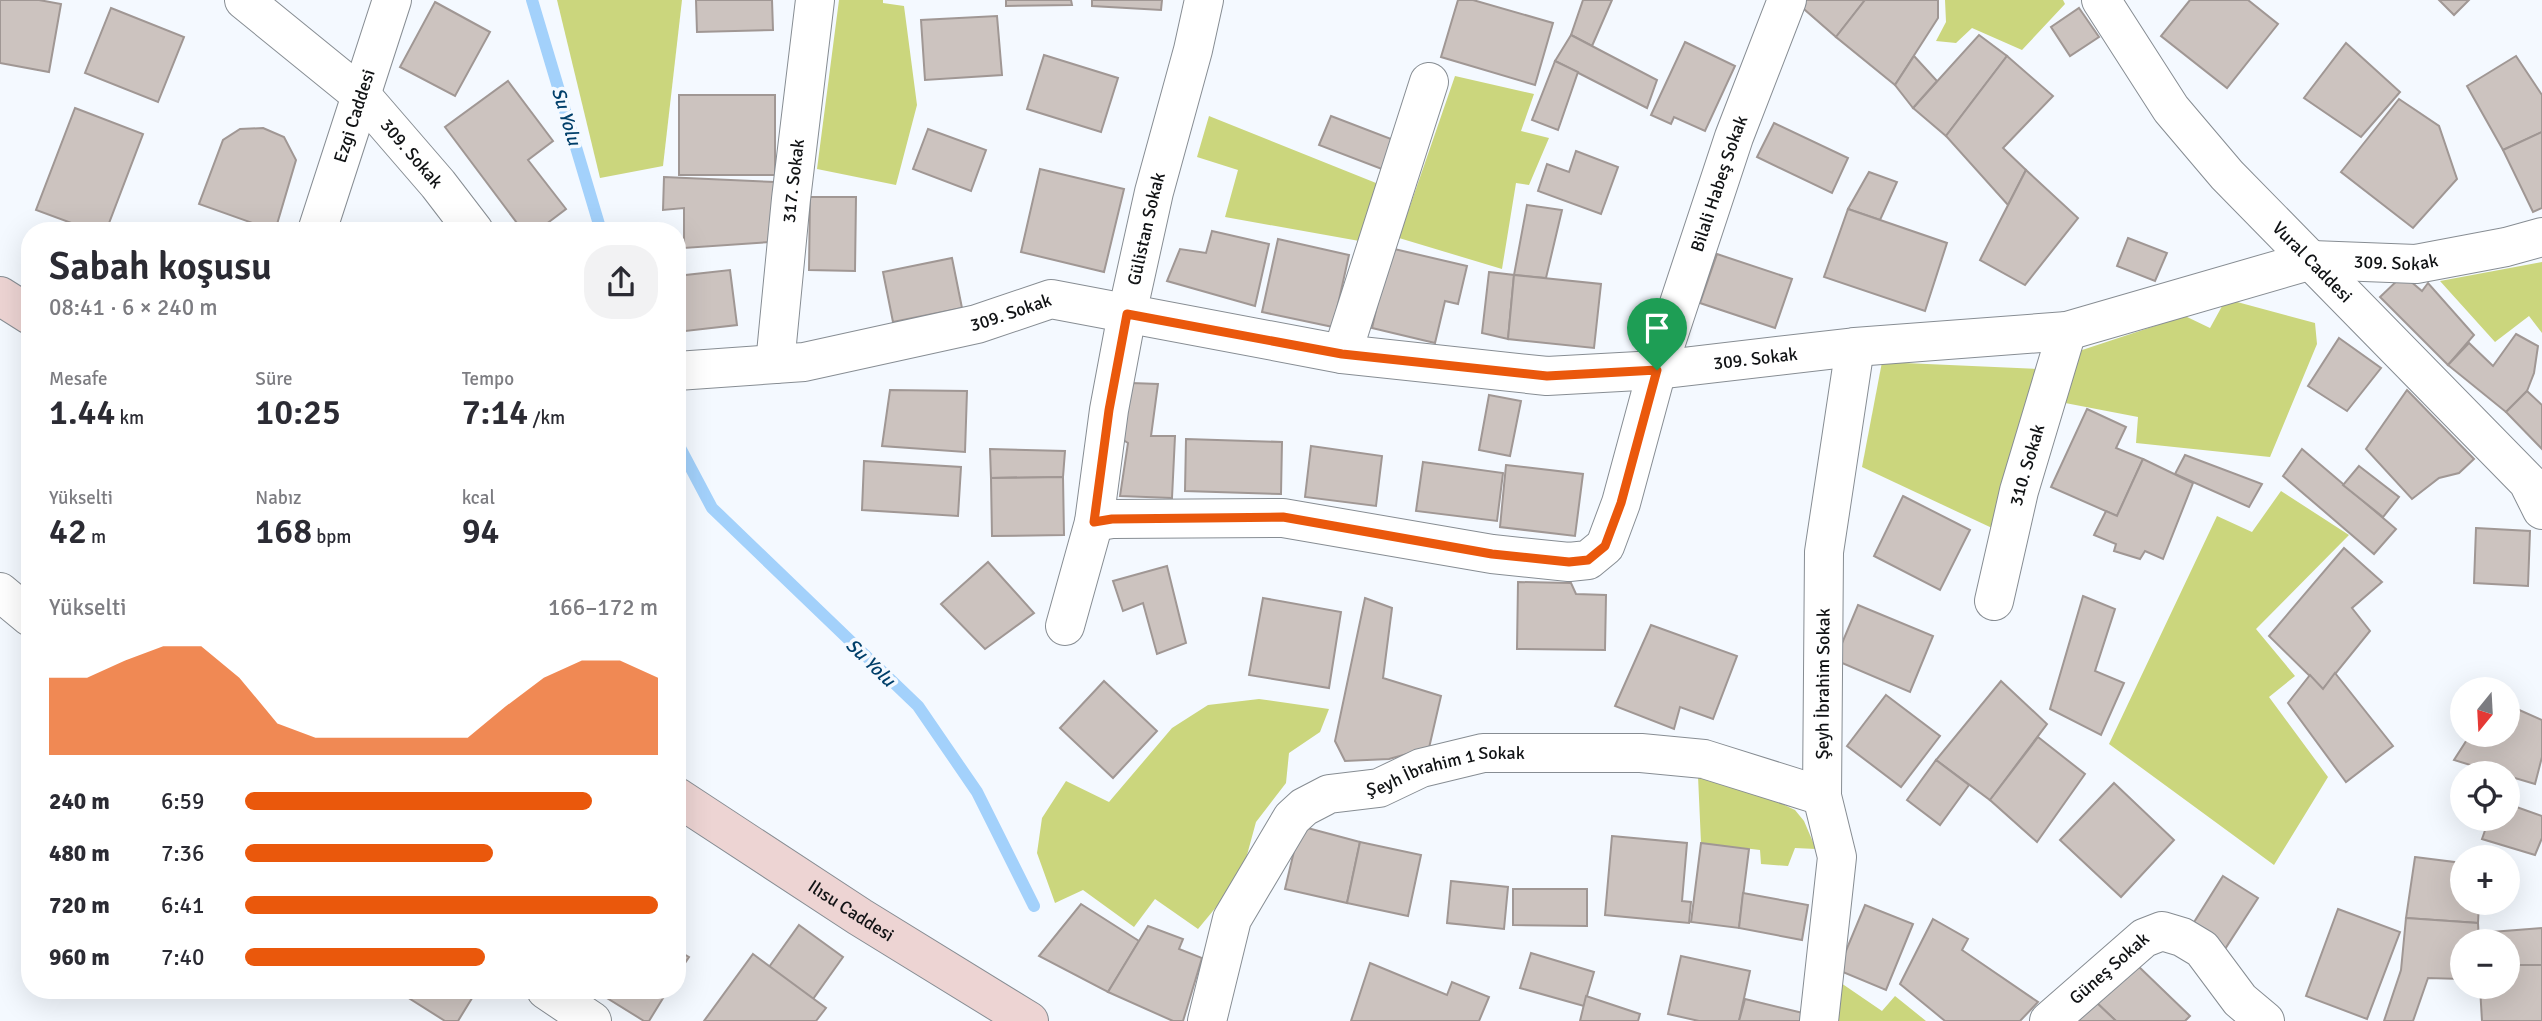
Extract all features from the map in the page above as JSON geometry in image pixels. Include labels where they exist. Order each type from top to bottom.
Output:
[{"type":"main road","points":[[0,296],[21,309]]},
{"type":"main road","name":"Ilısu Caddesi","points":[[686,803],[860,917],[1029,1021]]},
{"type":"street","name":"309. Sokak","points":[[244,0],[362,96],[467,222]]},
{"type":"street","name":"Ezgi Caddesi","points":[[320,222],[392,0]]},
{"type":"street","name":"317. Sokak","points":[[775,364],[791,199],[815,0]]},
{"type":"street","name":"Gülistan Sokak","points":[[1065,626],[1094,522],[1109,410],[1154,192],[1204,0]]},
{"type":"street","name":"Bilali Habeş Sokak","points":[[1094,522],[1112,519],[1283,517],[1492,554],[1569,562],[1588,560],[1605,546],[1621,503],[1657,370],[1734,137],[1787,0]]},
{"type":"street","name":"Vural Caddesi","points":[[2101,0],[2171,108],[2227,175],[2528,482],[2542,510]]},
{"type":"street","points":[[1342,354],[1429,82]]},
{"type":"street","name":"309. Sokak","points":[[686,370],[804,362],[977,324],[1051,299],[1342,354],[1547,376],[1657,370],[1855,347],[2067,331],[2312,260],[2416,264],[2506,247],[2542,237]]},
{"type":"street","name":"310. Sokak","points":[[1994,601],[2020,491],[2067,331]]},
{"type":"street","name":"Şeyh İbrahim Sokak","points":[[1819,1021],[1837,857],[1822,796],[1824,552],[1855,347]]},
{"type":"street","points":[[0,592],[21,610]]},
{"type":"street","name":"Şeyh İbrahim 1 Sokak","points":[[1207,1021],[1233,919],[1292,818],[1304,807],[1329,794],[1379,788],[1421,768],[1483,753],[1641,753],[1704,759],[1822,796]]},
{"type":"street","name":"Güneş Sokak","points":[[2049,1021],[2144,938],[2162,931],[2182,937],[2202,949],[2240,1000],[2265,1021]]},
{"type":"street","points":[[559,999],[592,1021]]},
{"type":"green space","points":[[557,0],[682,0],[663,166],[600,178]]},
{"type":"green space","points":[[839,0],[883,0],[883,3],[904,6],[917,105],[896,185],[817,169]]},
{"type":"green space","points":[[1945,0],[2063,0],[2065,4],[2022,50],[1972,28],[1956,43],[1936,41],[1946,22]]},
{"type":"green space","points":[[1455,76],[1534,94],[1521,131],[1549,138],[1529,185],[1516,183],[1502,269],[1399,238]]},
{"type":"green space","points":[[1209,116],[1386,187],[1365,242],[1225,217],[1238,170],[1197,157]]},
{"type":"green space","points":[[2542,262],[2542,333],[2529,316],[2495,342],[2440,281]]},
{"type":"green space","points":[[2226,299],[2315,323],[2317,344],[2270,457],[2136,443],[2138,417],[2060,402],[2070,354],[2185,316],[2210,328]]},
{"type":"green space","points":[[1882,362],[2040,369],[1992,528],[1862,467]]},
{"type":"green space","points":[[2281,491],[2349,535],[2256,629],[2295,676],[2269,697],[2328,777],[2274,865],[2109,744],[2217,516],[2252,532]]},
{"type":"green space","points":[[1259,699],[1329,709],[1320,732],[1289,753],[1286,783],[1256,822],[1241,877],[1198,929],[1155,899],[1134,927],[1083,890],[1055,903],[1037,853],[1042,818],[1066,781],[1109,802],[1172,728],[1208,705]]},
{"type":"green space","points":[[1698,776],[1737,783],[1795,810],[1804,821],[1816,849],[1795,848],[1788,866],[1761,864],[1760,850],[1701,843]]},
{"type":"green space","points":[[1841,983],[1882,1011],[1895,996],[1926,1021],[1837,1021]]},
{"type":"building","points":[[0,0],[39,0],[61,4],[49,72],[0,63]]},
{"type":"building","points":[[696,0],[772,0],[773,30],[697,32]]},
{"type":"building","points":[[1006,0],[1071,0],[1072,5],[1006,6]]},
{"type":"building","points":[[1092,0],[1162,0],[1161,10],[1092,6]]},
{"type":"building","points":[[1458,0],[1473,0],[1553,23],[1535,85],[1441,57]]},
{"type":"building","points":[[1583,0],[1612,0],[1592,46],[1571,35]]},
{"type":"building","points":[[1799,0],[1865,0],[1836,37],[1797,3]]},
{"type":"building","points":[[1865,0],[1938,0],[1938,18],[1895,85],[1836,37]]},
{"type":"building","points":[[2190,0],[2248,0],[2278,24],[2227,88],[2161,36]]},
{"type":"building","points":[[2439,0],[2469,0],[2454,15]]},
{"type":"building","points":[[435,2],[490,32],[455,96],[400,67]]},
{"type":"building","points":[[111,8],[184,37],[158,102],[85,73]]},
{"type":"building","points":[[2079,8],[2099,37],[2070,56],[2051,27]]},
{"type":"building","points":[[997,16],[1002,75],[925,80],[921,20]]},
{"type":"building","points":[[1571,35],[1657,80],[1647,108],[1555,61]]},
{"type":"building","points":[[1979,35],[2007,56],[1946,136],[1913,108]]},
{"type":"building","points":[[1685,42],[1735,66],[1705,131],[1674,117],[1671,124],[1651,115]]},
{"type":"building","points":[[2346,43],[2400,92],[2361,137],[2304,98]]},
{"type":"building","points":[[1044,55],[1118,78],[1101,132],[1027,109]]},
{"type":"building","points":[[1914,56],[1937,81],[1913,108],[1895,85]]},
{"type":"building","points":[[2007,56],[2053,96],[2003,148],[2026,170],[2008,205],[1946,136]]},
{"type":"building","points":[[2516,56],[2542,95],[2542,132],[2503,150],[2467,86]]},
{"type":"building","points":[[1555,61],[1578,72],[1558,130],[1532,120]]},
{"type":"building","points":[[508,81],[553,141],[528,160],[566,209],[549,222],[516,222],[445,127]]},
{"type":"building","points":[[679,95],[775,95],[775,175],[679,175]]},
{"type":"building","points":[[2399,99],[2439,126],[2457,179],[2413,228],[2341,172]]},
{"type":"building","points":[[75,108],[143,134],[109,222],[69,222],[36,210]]},
{"type":"building","points":[[1331,116],[1399,142],[1387,171],[1319,145]]},
{"type":"building","points":[[1774,123],[1848,158],[1832,193],[1757,157]]},
{"type":"building","points":[[263,128],[284,137],[296,160],[278,222],[250,222],[199,204],[223,140],[240,129]]},
{"type":"building","points":[[928,129],[986,150],[971,191],[913,169]]},
{"type":"building","points":[[2542,132],[2542,208],[2533,212],[2503,150]]},
{"type":"building","points":[[1576,151],[1618,167],[1601,214],[1538,191],[1547,164],[1569,172]]},
{"type":"building","points":[[1040,169],[1124,189],[1104,272],[1021,252]]},
{"type":"building","points":[[2026,170],[2078,218],[2025,285],[1980,260]]},
{"type":"building","points":[[1869,172],[1897,182],[1880,220],[1848,209]]},
{"type":"building","points":[[664,177],[775,182],[770,242],[686,248],[684,208],[663,210]]},
{"type":"building","points":[[810,197],[856,197],[855,271],[809,270]]},
{"type":"building","points":[[1527,205],[1562,210],[1546,278],[1514,275]]},
{"type":"building","points":[[1848,209],[1947,243],[1925,311],[1824,277]]},
{"type":"building","points":[[1212,231],[1269,244],[1255,306],[1167,281],[1180,249],[1206,253]]},
{"type":"building","points":[[2128,238],[2167,253],[2155,281],[2117,266]]},
{"type":"building","points":[[1278,239],[1349,255],[1333,327],[1262,312]]},
{"type":"building","points":[[1390,248],[1467,266],[1458,304],[1445,301],[1435,343],[1372,328]]},
{"type":"building","points":[[1717,254],[1792,279],[1775,328],[1700,303]]},
{"type":"building","points":[[952,258],[962,308],[893,322],[883,272]]},
{"type":"building","points":[[730,270],[737,325],[686,331],[686,275]]},
{"type":"building","points":[[1489,272],[1514,275],[1508,339],[1482,333]]},
{"type":"building","points":[[1514,275],[1601,284],[1594,348],[1508,339]]},
{"type":"building","points":[[2403,275],[2422,291],[2428,283],[2474,335],[2448,365],[2380,297]]},
{"type":"building","points":[[2516,334],[2538,346],[2534,373],[2527,391],[2506,412],[2448,365],[2469,343],[2493,366]]},
{"type":"building","points":[[2339,338],[2381,368],[2347,411],[2308,386]]},
{"type":"building","points":[[1131,383],[1158,384],[1151,436],[1175,436],[1172,498],[1120,496],[1128,443],[1120,438]]},
{"type":"building","points":[[890,390],[967,391],[965,452],[882,446]]},
{"type":"building","points":[[2407,390],[2474,459],[2459,473],[2439,478],[2412,499],[2366,449]]},
{"type":"building","points":[[2527,391],[2542,405],[2542,449],[2506,412]]},
{"type":"building","points":[[1489,395],[1521,401],[1510,456],[1479,450]]},
{"type":"building","points":[[2087,409],[2126,427],[2116,448],[2143,459],[2117,516],[2051,487]]},
{"type":"building","points":[[1186,439],[1282,442],[1281,494],[1185,491]]},
{"type":"building","points":[[1311,446],[1382,456],[1376,506],[1305,497]]},
{"type":"building","points":[[990,449],[1065,451],[1063,477],[991,478]]},
{"type":"building","points":[[2302,449],[2396,529],[2374,554],[2283,476]]},
{"type":"building","points":[[2185,455],[2262,484],[2249,507],[2175,474]]},
{"type":"building","points":[[2143,459],[2193,483],[2163,559],[2145,551],[2140,559],[2114,551],[2116,544],[2094,535],[2106,511],[2117,516]]},
{"type":"building","points":[[864,461],[961,467],[958,516],[862,510]]},
{"type":"building","points":[[1423,462],[1503,473],[1497,521],[1416,511]]},
{"type":"building","points":[[1506,465],[1583,474],[1575,536],[1500,527]]},
{"type":"building","points":[[2359,466],[2399,497],[2383,517],[2343,485]]},
{"type":"building","points":[[1063,477],[1064,535],[992,536],[991,478]]},
{"type":"building","points":[[1903,496],[1970,530],[1940,590],[1874,556]]},
{"type":"building","points":[[2476,528],[2530,531],[2528,586],[2474,583]]},
{"type":"building","points":[[2344,548],[2382,582],[2352,608],[2370,631],[2323,689],[2269,636]]},
{"type":"building","points":[[988,562],[1034,613],[985,649],[941,604]]},
{"type":"building","points":[[1167,566],[1186,643],[1157,654],[1143,603],[1123,611],[1113,581]]},
{"type":"building","points":[[1518,582],[1571,583],[1576,594],[1606,595],[1605,650],[1517,649]]},
{"type":"building","points":[[2083,596],[2115,609],[2095,671],[2124,683],[2101,735],[2050,709]]},
{"type":"building","points":[[1263,598],[1341,612],[1329,688],[1249,675]]},
{"type":"building","points":[[1365,598],[1392,608],[1383,678],[1441,696],[1429,748],[1389,759],[1345,761],[1335,741]]},
{"type":"building","points":[[1858,605],[1933,636],[1910,692],[1835,660]]},
{"type":"building","points":[[1651,625],[1737,656],[1713,719],[1680,707],[1674,729],[1615,706]]},
{"type":"building","points":[[2335,673],[2393,746],[2346,782],[2288,703],[2310,675],[2323,689]]},
{"type":"building","points":[[1104,681],[1157,731],[1113,778],[1060,728]]},
{"type":"building","points":[[2001,681],[2047,724],[1990,800],[1936,760]]},
{"type":"building","points":[[1886,695],[1940,736],[1901,787],[1847,746]]},
{"type":"building","points":[[2520,710],[2542,720],[2542,757],[2535,784],[2520,780],[2520,761],[2454,760],[2462,747],[2520,747]]},
{"type":"building","points":[[2038,737],[2085,774],[2037,842],[1990,800]]},
{"type":"building","points":[[1936,760],[1969,785],[1940,825],[1907,800]]},
{"type":"building","points":[[2114,783],[2174,840],[2121,897],[2060,840]]},
{"type":"building","points":[[2520,808],[2542,816],[2542,838],[2535,855],[2520,850],[2520,845],[2502,845],[2482,839],[2485,831],[2520,831]]},
{"type":"building","points":[[1300,826],[1360,842],[1347,903],[1285,889]]},
{"type":"building","points":[[1612,836],[1687,843],[1682,901],[1691,902],[1689,923],[1605,915]]},
{"type":"building","points":[[1360,842],[1421,855],[1408,916],[1347,903]]},
{"type":"building","points":[[1701,843],[1749,849],[1739,928],[1691,922]]},
{"type":"building","points":[[2415,857],[2450,861],[2450,915],[2478,915],[2478,923],[2406,918]]},
{"type":"building","points":[[2223,876],[2258,898],[2225,949],[2191,927]]},
{"type":"building","points":[[1451,881],[1508,887],[1504,929],[1447,923]]},
{"type":"building","points":[[1513,889],[1587,889],[1587,926],[1513,925]]},
{"type":"building","points":[[1743,893],[1808,905],[1802,940],[1739,928]]},
{"type":"building","points":[[1081,904],[1139,941],[1108,992],[1039,956]]},
{"type":"building","points":[[1865,905],[1913,924],[1886,990],[1838,970]]},
{"type":"building","points":[[2338,909],[2400,932],[2367,1019],[2306,996]]},
{"type":"building","points":[[2406,918],[2478,923],[2478,929],[2450,929],[2450,979],[2428,978],[2413,1021],[2384,1021],[2401,970]]},
{"type":"building","points":[[1933,919],[1968,939],[1962,950],[2038,1002],[2020,1021],[1945,1021],[1900,984]]},
{"type":"building","points":[[799,925],[843,957],[813,999],[769,967]]},
{"type":"building","points":[[1148,926],[1183,939],[1179,949],[1202,958],[1183,1021],[1173,1021],[1108,992]]},
{"type":"building","points":[[2542,928],[2542,965],[2520,965],[2520,930]]},
{"type":"building","points":[[1531,953],[1594,972],[1584,1006],[1520,988]]},
{"type":"building","points":[[753,954],[826,1008],[816,1021],[704,1021]]},
{"type":"building","points":[[1681,956],[1750,971],[1739,1021],[1699,1021],[1668,1014]]},
{"type":"building","points":[[1370,963],[1447,995],[1452,982],[1489,997],[1479,1021],[1351,1021]]},
{"type":"building","points":[[2136,964],[2190,1016],[2185,1021],[2116,1021],[2097,1003]]},
{"type":"building","points":[[2520,965],[2542,965],[2542,1021],[2482,1021],[2481,999],[2520,999]]},
{"type":"building","points":[[1586,996],[1640,1014],[1638,1021],[1580,1021]]},
{"type":"building","points":[[410,999],[471,999],[458,1021],[445,1021]]},
{"type":"building","points":[[609,999],[662,999],[649,1021],[644,1021]]},
{"type":"building","points":[[1745,999],[1803,1013],[1801,1021],[1739,1021]]},
{"type":"building","points":[[2097,1003],[2116,1021],[2075,1021]]},
{"type":"waterway","name":"Su Yolu","points":[[532,0],[598,222]]},
{"type":"waterway","name":"Su Yolu","points":[[686,459],[712,508],[918,706],[977,792],[1034,906]]},
{"type":"route","points":[[1127,314],[1342,354],[1547,376],[1657,370],[1621,503],[1605,546],[1588,560],[1569,562],[1492,554],[1283,517],[1112,519],[1094,522],[1109,410],[1127,314]]}]
